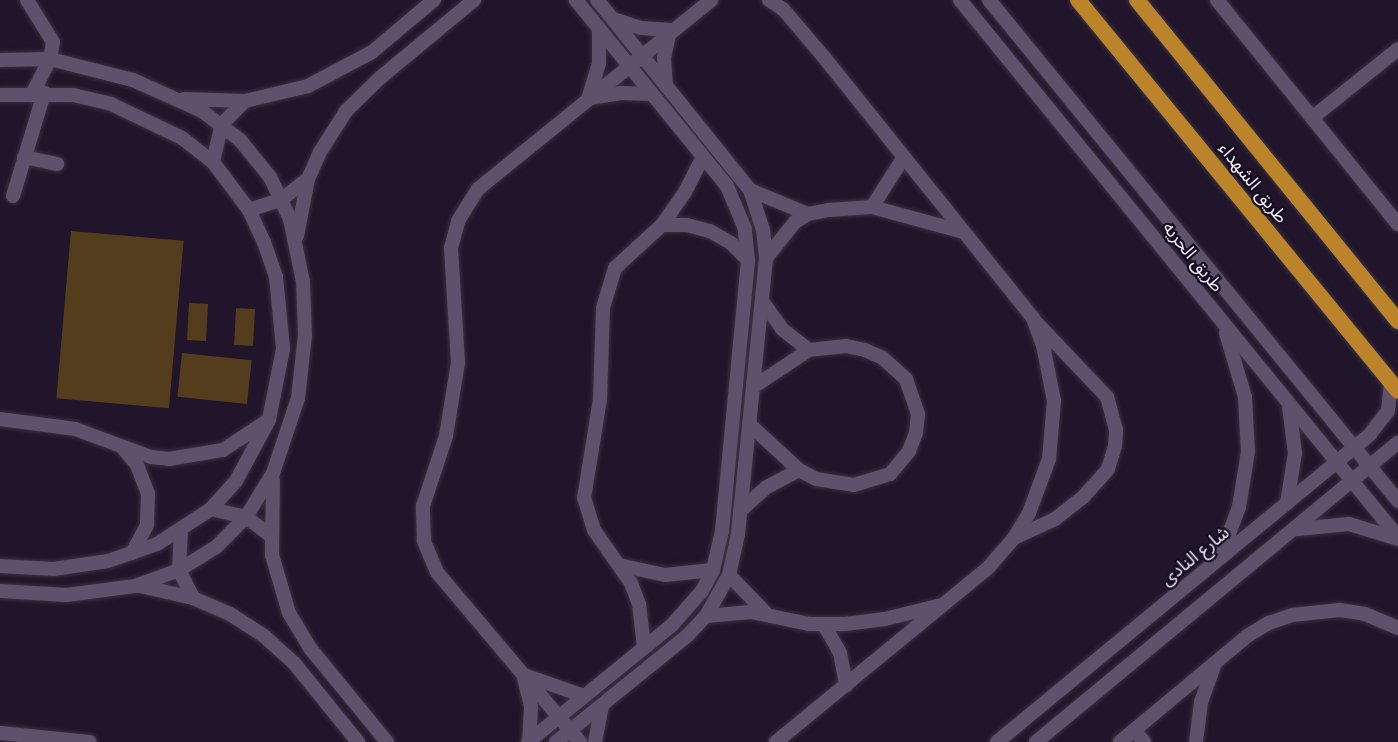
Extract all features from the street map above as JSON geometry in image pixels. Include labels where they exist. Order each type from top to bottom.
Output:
[{"type":"main road","name":"طريق الشهداء","points":[[1078,0],[1394,387]]},
{"type":"main road","name":"طريق الشهداء","points":[[1137,0],[1398,321]]},
{"type":"street","points":[[13,196],[53,42],[50,33],[27,0]]},
{"type":"street","points":[[175,98],[245,101],[288,93],[337,74],[372,52],[434,0]]},
{"type":"street","points":[[296,244],[308,179],[332,131],[363,93],[474,0]]},
{"type":"street","points":[[528,742],[688,609],[713,570],[722,531],[748,260],[745,229],[735,200],[576,0]]},
{"type":"street","points":[[556,742],[706,616],[729,576],[740,510],[766,258],[763,230],[750,190],[597,0]]},
{"type":"street","points":[[579,742],[437,572],[424,541],[423,506],[450,418],[458,363],[451,248],[458,221],[478,189],[670,30],[711,0]]},
{"type":"street","points":[[769,0],[783,9],[1033,318],[1107,397],[1114,413],[1115,446],[1108,469],[1084,496],[1055,519],[1014,538]]},
{"type":"street","name":"طريق الحريه","points":[[960,0],[1398,538]]},
{"type":"street","name":"طريق الحريه","points":[[988,0],[1398,501]]},
{"type":"street","points":[[1217,0],[1312,118],[1393,209],[1398,224]]},
{"type":"street","points":[[612,19],[641,28],[670,30]]},
{"type":"street","points":[[588,99],[598,64],[599,28]]},
{"type":"street","points":[[666,86],[664,58],[670,30]]},
{"type":"street","points":[[1312,118],[1398,49]]},
{"type":"street","points":[[0,60],[50,59],[112,73],[175,98],[222,124],[256,158],[282,199],[296,244],[305,318],[303,368],[290,428],[273,473],[246,517],[216,547],[179,570],[135,586],[67,595],[0,591]]},
{"type":"street","points":[[0,95],[38,93],[111,104],[148,118],[213,162],[249,210],[276,277],[282,312],[278,385],[269,420],[242,471],[211,509],[181,531],[132,554],[54,569],[0,566]]},
{"type":"street","points":[[588,99],[620,93],[652,94]]},
{"type":"street","points":[[213,162],[222,124],[245,101]]},
{"type":"street","points":[[24,157],[57,164]]},
{"type":"street","points":[[644,647],[639,604],[619,565],[594,530],[584,498],[600,399],[603,308],[615,268],[662,225],[685,192],[703,157]]},
{"type":"street","points":[[872,207],[904,157]]},
{"type":"street","points":[[249,210],[282,199],[308,179]]},
{"type":"street","points":[[750,190],[808,214],[872,207],[964,232]]},
{"type":"street","points":[[766,258],[784,233],[808,214]]},
{"type":"street","points":[[662,225],[687,225],[710,231],[731,243],[748,260]]},
{"type":"street","points":[[762,301],[782,329],[809,350]]},
{"type":"street","points":[[776,742],[989,567],[1014,538],[1041,486],[1053,430],[1050,373],[1033,318]]},
{"type":"street","points":[[1219,318],[1239,369],[1248,424],[1239,507],[1219,559]]},
{"type":"street","points":[[749,424],[799,470],[816,479],[844,485],[873,482],[890,474],[909,452],[918,414],[906,379],[883,358],[846,346],[809,350],[753,387]]},
{"type":"street","name":"شارع النادى","points":[[997,742],[1354,447],[1383,419],[1394,387]]},
{"type":"street","points":[[1287,503],[1295,453],[1288,404]]},
{"type":"street","points":[[0,420],[48,422],[160,458],[205,455],[239,442],[269,420]]},
{"type":"street","points":[[1036,742],[1398,442]]},
{"type":"street","points":[[122,447],[136,465],[148,494],[147,525],[132,554]]},
{"type":"street","points":[[740,510],[767,487],[799,470]]},
{"type":"street","points":[[273,473],[270,535],[276,575],[299,631],[387,742]]},
{"type":"street","points":[[211,509],[246,517],[270,535]]},
{"type":"street","points":[[1293,531],[1349,524],[1398,538]]},
{"type":"street","points":[[181,531],[179,570],[194,598]]},
{"type":"street","points":[[619,565],[665,574],[713,570]]},
{"type":"street","points":[[729,576],[766,614]]},
{"type":"street","points":[[135,586],[194,598],[248,624],[280,649],[358,742]]},
{"type":"street","points":[[706,616],[736,612],[766,614],[824,625],[885,620],[945,603]]},
{"type":"street","points":[[1120,742],[1247,636],[1292,615],[1340,610],[1365,614],[1398,628]]},
{"type":"street","points":[[824,625],[840,653],[846,685]]},
{"type":"street","points":[[1196,742],[1201,702],[1215,663]]},
{"type":"street","points":[[522,673],[584,696]]},
{"type":"street","points":[[522,673],[531,707],[528,742]]},
{"type":"street","points":[[595,742],[602,705]]},
{"type":"street","points":[[1134,730],[1144,742]]},
{"type":"street","points":[[0,733],[90,742]]},
{"type":"shaded area","points":[[71,231],[184,241],[169,408],[56,398]]},
{"type":"shaded area","points":[[189,303],[208,304],[206,341],[187,340]]},
{"type":"shaded area","points":[[236,308],[255,309],[253,346],[234,345]]},
{"type":"shaded area","points":[[182,353],[252,360],[247,404],[177,397]]}]
